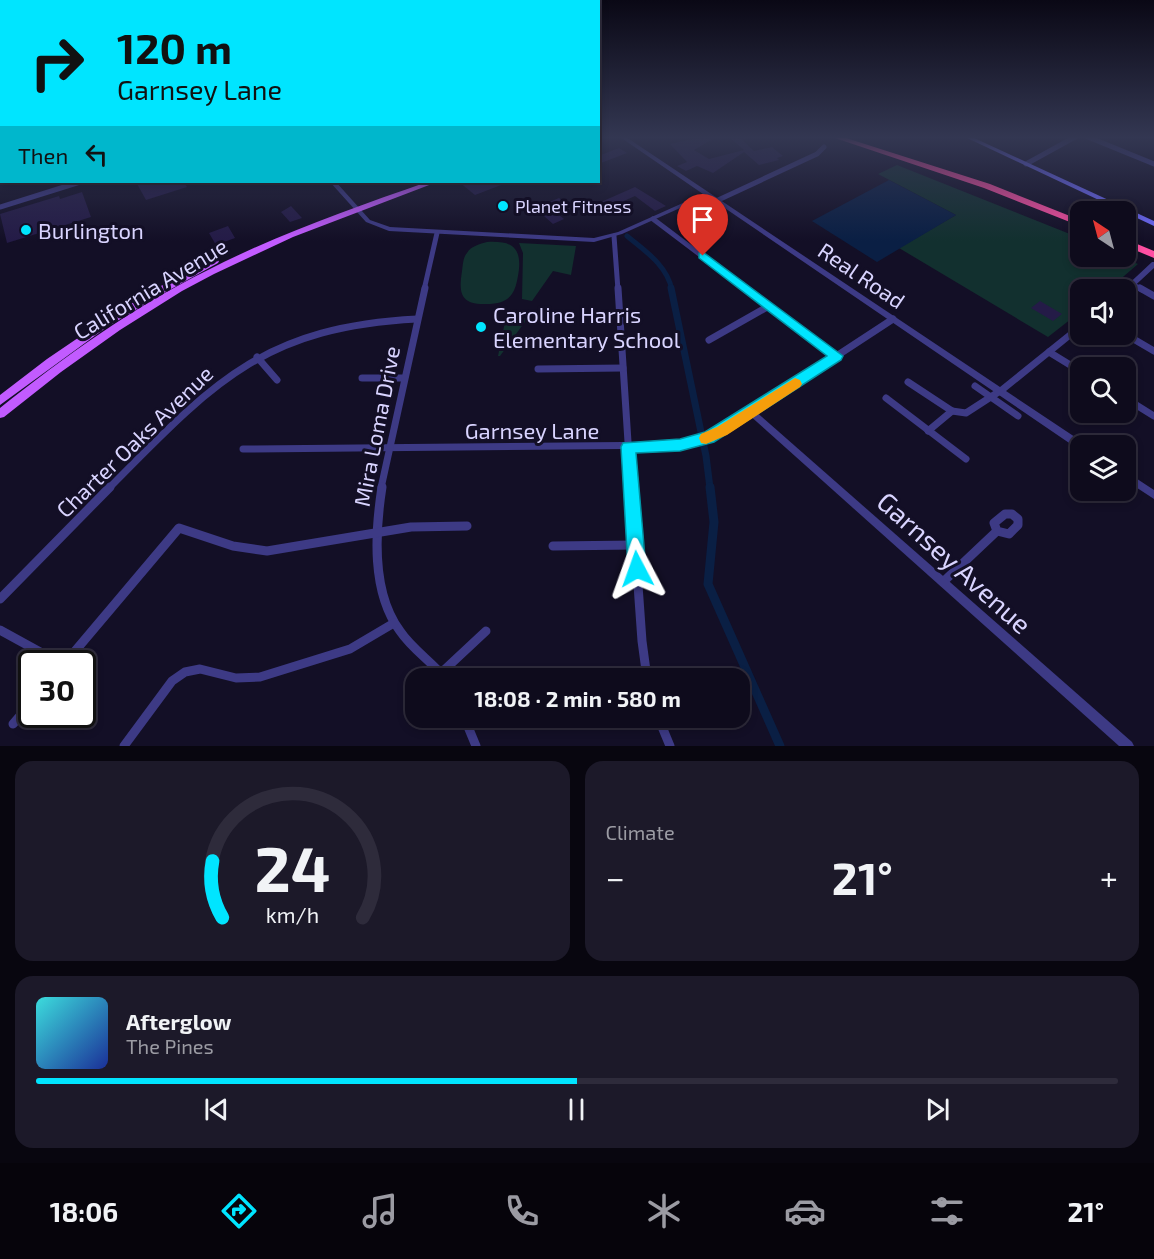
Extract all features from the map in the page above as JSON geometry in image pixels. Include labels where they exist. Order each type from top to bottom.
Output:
[{"type":"highway","points":[[945,172],[1070,219]]},
{"type":"highway","points":[[965,172],[1070,211]]},
{"type":"highway","points":[[1136,239],[1154,246]]},
{"type":"highway","points":[[1136,247],[1154,255]]},
{"type":"main road","points":[[1043,172],[1154,224]]},
{"type":"main road","name":"California Avenue","points":[[0,414],[44,378],[115,328],[206,274],[275,241],[414,183]]},
{"type":"main road","name":"California Avenue","points":[[0,401],[106,324],[164,288],[212,263],[281,232],[431,183]]},
{"type":"main road","points":[[206,274],[211,269],[212,263]]},
{"type":"street","name":"Real Road","points":[[675,172],[1070,439]]},
{"type":"street","points":[[716,201],[779,172]]},
{"type":"street","points":[[0,207],[78,183]]},
{"type":"street","points":[[334,183],[368,221],[381,227],[574,240],[614,236],[707,194]]},
{"type":"street","points":[[653,219],[836,356]]},
{"type":"street","name":"Mira Loma Drive","points":[[434,668],[412,647],[394,623],[384,596],[377,533],[381,486],[388,448],[437,232]]},
{"type":"street","points":[[614,236],[646,668]]},
{"type":"street","points":[[1136,280],[1152,266]]},
{"type":"street","points":[[1136,286],[1154,296]]},
{"type":"street","points":[[709,340],[769,306]]},
{"type":"street","name":"Charter Oaks Avenue","points":[[0,599],[199,398],[225,378],[257,357],[300,338],[337,327],[375,320],[417,319]]},
{"type":"street","name":"Garnsey Lane","points":[[243,449],[664,447],[695,442],[709,437],[751,412],[893,319]]},
{"type":"street","points":[[908,382],[952,411],[966,413],[1000,392],[1070,335]]},
{"type":"street","points":[[1136,340],[1154,351]]},
{"type":"street","points":[[1049,352],[1070,365]]},
{"type":"street","points":[[257,357],[277,380]]},
{"type":"street","points":[[538,369],[623,368]]},
{"type":"street","points":[[362,378],[404,378]]},
{"type":"street","points":[[975,386],[1018,416]]},
{"type":"street","points":[[886,398],[966,459]]},
{"type":"street","points":[[1136,405],[1154,416]]},
{"type":"street","points":[[928,431],[952,411]]},
{"type":"street","name":"Garnsey Avenue","points":[[751,412],[1128,746]]},
{"type":"street","points":[[1136,483],[1154,495]]},
{"type":"street","points":[[73,650],[179,528],[221,544],[258,550],[286,549],[411,527],[467,526]]},
{"type":"street","points":[[943,582],[998,531]]},
{"type":"street","points":[[553,546],[635,545]]},
{"type":"street","points":[[124,746],[172,681],[184,672],[200,669],[236,678],[260,677],[350,649],[394,623]]},
{"type":"street","points":[[0,630],[38,650]]},
{"type":"street","points":[[451,668],[486,631]]},
{"type":"street","points":[[13,724],[18,718]]},
{"type":"street","points":[[469,728],[476,746]]},
{"type":"street","points":[[663,728],[670,746]]},
{"type":"green space","points":[[883,172],[914,172],[1070,234],[1070,267],[1135,267],[1121,279],[1070,279],[1070,320],[1048,337],[899,248],[956,215],[878,174]]},
{"type":"green space","points":[[487,242],[502,242],[516,250],[519,261],[518,277],[514,290],[507,299],[502,302],[477,304],[466,299],[461,290],[463,264],[471,249]]},
{"type":"green space","points":[[519,243],[576,246],[571,275],[553,271],[532,301],[522,299],[523,253]]},
{"type":"green space","points":[[520,316],[527,319],[498,356],[506,317]]},
{"type":"water","points":[[889,180],[956,215],[877,262],[812,221]]},
{"type":"building","points":[[137,183],[185,183],[187,187],[146,200]]},
{"type":"building","points":[[460,183],[506,183],[475,195]]},
{"type":"building","points":[[635,187],[666,206],[655,211],[635,196],[608,208],[601,202]]},
{"type":"building","name":"Burlington","points":[[82,192],[91,217],[7,243],[0,214],[59,196],[60,199]]},
{"type":"building","points":[[559,198],[566,204],[553,210],[564,219],[553,224],[535,208]]},
{"type":"building","points":[[291,206],[302,218],[290,222],[281,212]]},
{"type":"building","points":[[228,226],[235,238],[216,245],[209,233]]},
{"type":"building","points":[[1040,301],[1062,314],[1053,321],[1031,308]]},
{"type":"waterway","points":[[627,236],[660,266],[672,290]]},
{"type":"waterway","points":[[671,288],[706,456],[710,488]]},
{"type":"waterway","points":[[710,487],[714,522],[708,584],[780,746]]},
{"type":"slow traffic","points":[[706,438],[722,431],[795,384]]},
{"type":"place","name":"Planet Fitness","points":[[503,206]]},
{"type":"place","name":"Burlington","points":[[26,230]]},
{"type":"place","name":"Caroline Harris Elementary School","points":[[481,327]]},
{"type":"route","points":[[637,569],[628,447],[664,447],[695,442],[709,437],[722,431],[836,356],[703,256]]}]
